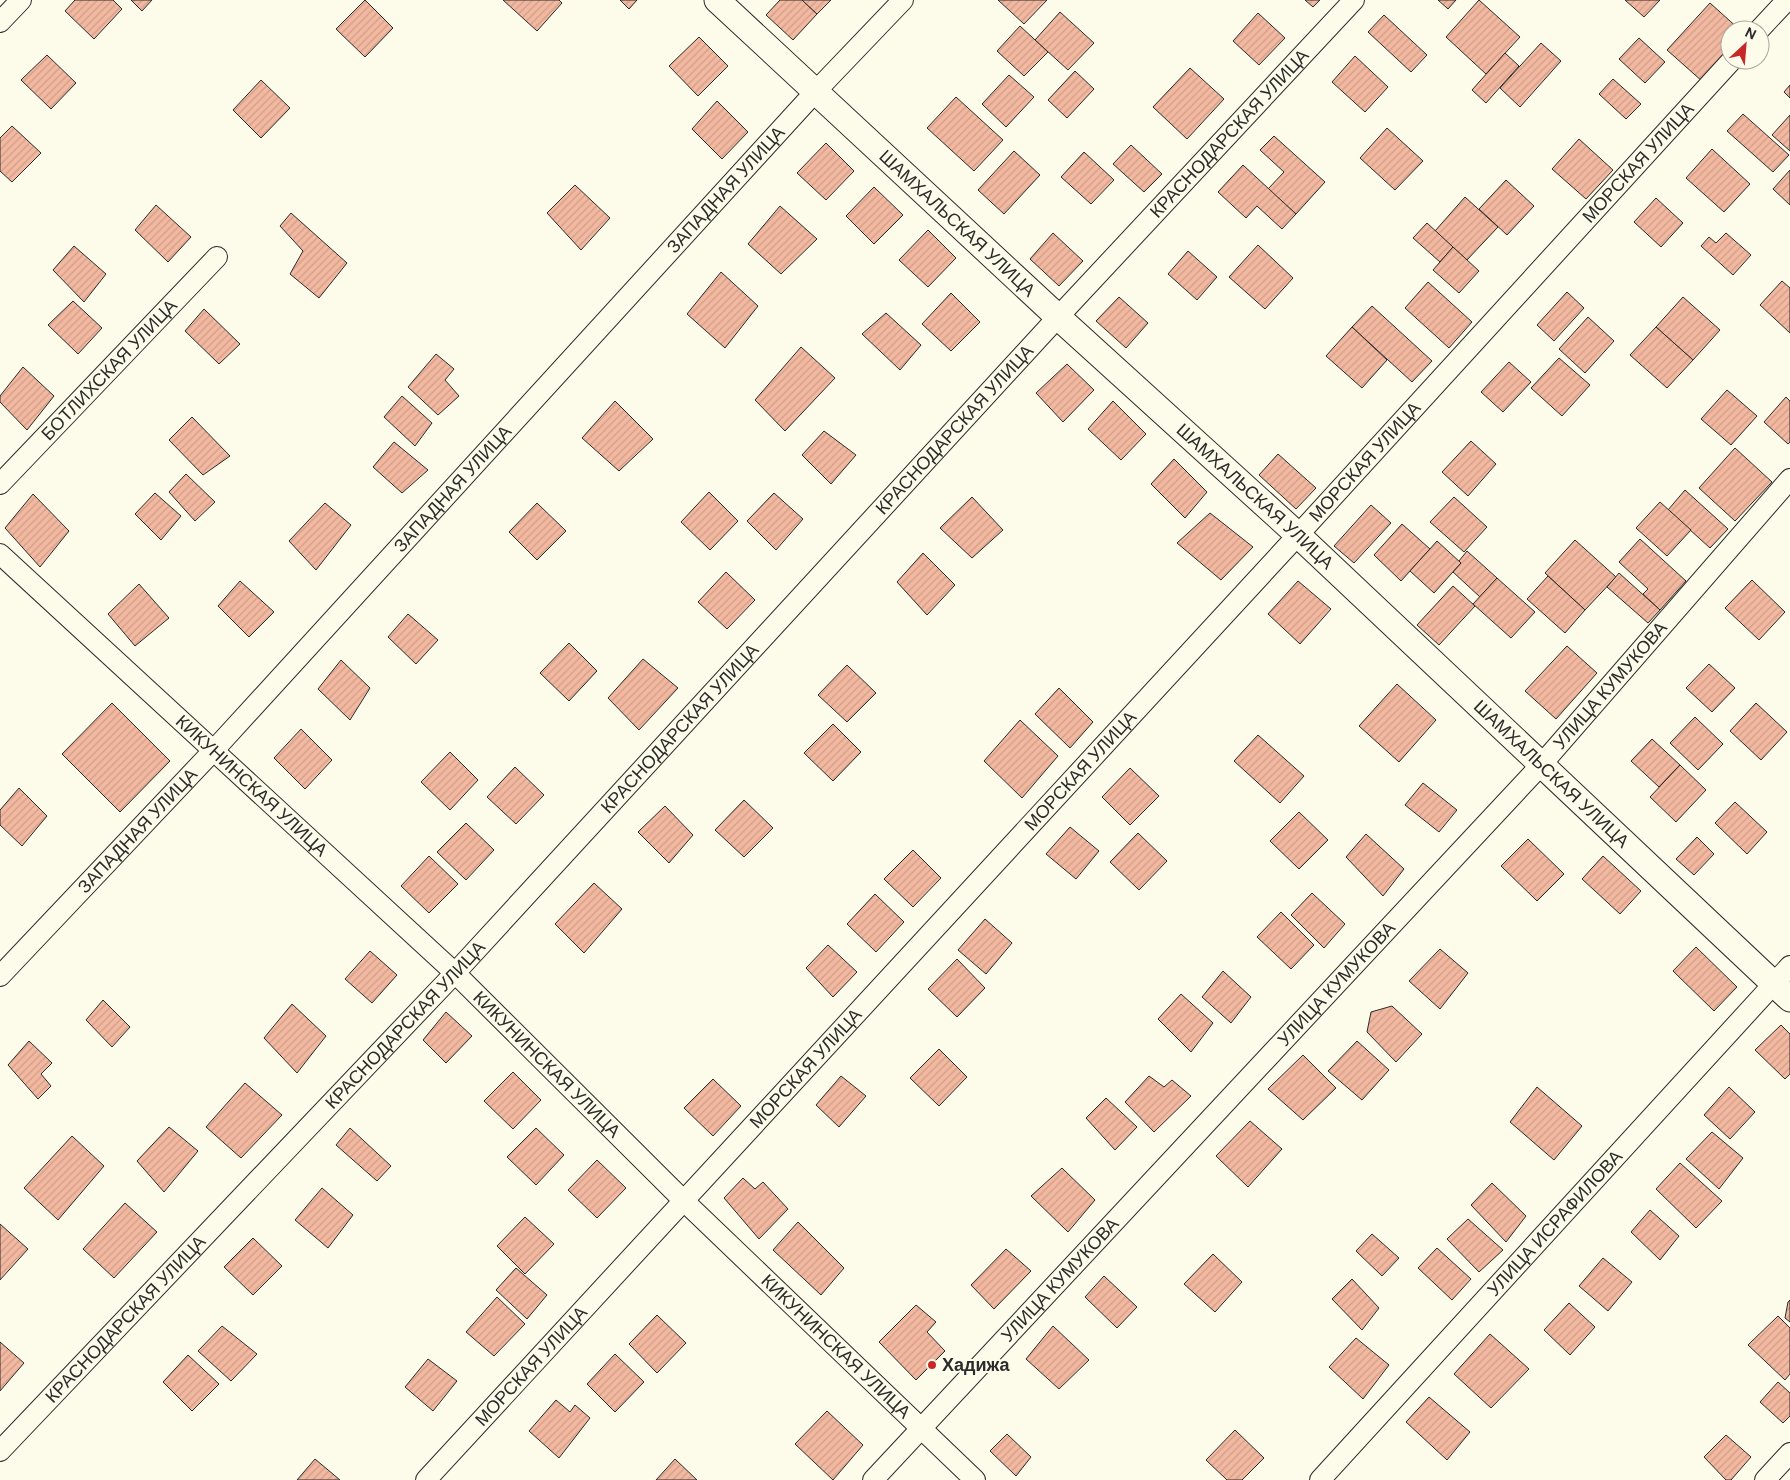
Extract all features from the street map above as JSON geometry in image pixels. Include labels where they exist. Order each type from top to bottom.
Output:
[{"type":"street","points":[[0,22],[21,0]]},
{"type":"street","name":"ШАМХАЛЬСКАЯ УЛИЦА","points":[[717,0],[1058,317],[1298,535],[1541,765],[1785,983]]},
{"type":"street","name":"ЗАПАДНАЯ УЛИЦА","points":[[0,976],[214,750],[816,92],[903,0]]},
{"type":"street","name":"КРАСНОДАРСКАЯ УЛИЦА","points":[[0,1451],[455,973],[1058,317],[1354,0]]},
{"type":"street","points":[[1768,20],[1787,0]]},
{"type":"street","name":"МОРСКАЯ УЛИЦА","points":[[426,1480],[1298,535],[1723,70]]},
{"type":"street","name":"БОТЛИХСКАЯ УЛИЦА","points":[[0,484],[217,257]]},
{"type":"street","name":"УЛИЦА КУМУКОВА","points":[[873,1480],[1541,765],[1790,479]]},
{"type":"street","name":"КИКУНИНСКАЯ УЛИЦА","points":[[0,554],[455,973],[684,1201],[975,1480]]},
{"type":"street","name":"УЛИЦА ИСРАФИЛОВА","points":[[1320,1480],[1785,983]]},
{"type":"street","points":[[1765,1480],[1790,1453]]},
{"type":"building","points":[[75,0],[113,0],[122,9],[94,39],[65,11]]},
{"type":"building","points":[[131,0],[152,0],[142,11]]},
{"type":"building","points":[[365,0],[393,28],[365,57],[336,29]]},
{"type":"building","points":[[503,0],[559,0],[562,3],[537,31]]},
{"type":"building","points":[[620,0],[637,0],[629,9]]},
{"type":"building","points":[[780,0],[802,0],[817,14],[793,40],[766,15]]},
{"type":"building","points":[[802,0],[831,0],[817,14]]},
{"type":"building","points":[[998,0],[1047,0],[1024,24]]},
{"type":"building","points":[[1305,0],[1320,0],[1313,7]]},
{"type":"building","points":[[1438,0],[1456,0],[1448,9]]},
{"type":"building","points":[[1479,0],[1520,37],[1486,74],[1446,37]]},
{"type":"building","points":[[1625,0],[1660,0],[1644,17]]},
{"type":"building","points":[[1710,3],[1729,20],[1720,20],[1720,63],[1703,82],[1667,50]]},
{"type":"building","points":[[1060,12],[1094,43],[1068,70],[1035,40]]},
{"type":"building","points":[[1258,13],[1285,38],[1259,65],[1233,41]]},
{"type":"building","points":[[1384,15],[1427,55],[1411,72],[1368,32]]},
{"type":"building","points":[[1020,26],[1048,52],[1024,76],[997,51]]},
{"type":"building","points":[[699,37],[728,66],[698,96],[669,66]]},
{"type":"building","points":[[1639,38],[1665,62],[1645,83],[1619,59]]},
{"type":"building","points":[[1541,43],[1561,61],[1520,107],[1500,88]]},
{"type":"building","points":[[1505,53],[1519,66],[1486,103],[1472,90]]},
{"type":"building","points":[[47,55],[76,83],[51,109],[21,80]]},
{"type":"building","points":[[1355,56],[1388,87],[1365,112],[1332,82]]},
{"type":"building","points":[[1190,68],[1224,99],[1187,139],[1153,107]]},
{"type":"building","points":[[1075,71],[1094,89],[1067,118],[1048,100]]},
{"type":"building","points":[[1009,75],[1034,97],[1006,127],[982,104]]},
{"type":"building","points":[[1613,79],[1641,104],[1626,119],[1599,94]]},
{"type":"building","points":[[261,80],[290,108],[261,138],[233,110]]},
{"type":"building","points":[[1790,85],[1790,98],[1784,92]]},
{"type":"building","points":[[956,97],[1003,140],[974,171],[927,128]]},
{"type":"building","points":[[717,101],[748,132],[722,159],[692,129]]},
{"type":"building","points":[[1743,114],[1789,155],[1773,172],[1727,131]]},
{"type":"building","points":[[1790,115],[1790,151],[1772,135]]},
{"type":"building","points":[[12,126],[41,153],[12,182],[0,171],[0,138]]},
{"type":"building","points":[[1387,128],[1423,161],[1395,190],[1360,158]]},
{"type":"building","points":[[1274,136],[1325,182],[1296,214],[1268,189],[1284,172],[1260,150]]},
{"type":"building","points":[[1579,139],[1613,170],[1586,199],[1552,169]]},
{"type":"building","points":[[826,143],[854,171],[826,200],[797,173]]},
{"type":"building","points":[[1131,145],[1162,174],[1144,192],[1113,164]]},
{"type":"building","points":[[1712,149],[1750,184],[1724,212],[1686,178]]},
{"type":"building","points":[[1014,151],[1040,175],[1004,214],[978,190]]},
{"type":"building","points":[[1084,152],[1114,180],[1091,204],[1061,177]]},
{"type":"building","points":[[1243,165],[1296,214],[1282,229],[1257,206],[1246,218],[1218,192]]},
{"type":"building","points":[[1790,170],[1790,205],[1773,189]]},
{"type":"building","points":[[1506,180],[1534,206],[1507,235],[1479,209]]},
{"type":"building","points":[[575,185],[610,218],[581,250],[547,213]]},
{"type":"building","points":[[874,187],[903,215],[874,244],[846,216]]},
{"type":"building","points":[[1465,197],[1498,227],[1467,260],[1435,231]]},
{"type":"building","points":[[1656,198],[1683,223],[1661,247],[1634,222]]},
{"type":"building","points":[[156,205],[191,237],[168,262],[135,230]]},
{"type":"building","points":[[780,206],[817,239],[781,274],[748,244]]},
{"type":"building","points":[[291,213],[347,263],[319,298],[290,274],[303,251],[280,226]]},
{"type":"building","points":[[1427,223],[1453,247],[1440,262],[1413,238]]},
{"type":"building","points":[[928,230],[956,258],[928,287],[899,260]]},
{"type":"building","points":[[1053,233],[1083,261],[1059,286],[1030,259]]},
{"type":"building","points":[[1726,233],[1751,255],[1733,275],[1701,246],[1709,237],[1716,243]]},
{"type":"building","points":[[1258,245],[1293,278],[1265,309],[1229,277]]},
{"type":"building","points":[[74,246],[106,274],[84,302],[53,270]]},
{"type":"building","points":[[1453,247],[1479,271],[1459,293],[1433,270]]},
{"type":"building","points":[[1188,251],[1217,277],[1197,300],[1168,274]]},
{"type":"building","points":[[721,272],[758,306],[725,348],[687,314]]},
{"type":"building","points":[[1782,281],[1790,288],[1790,333],[1760,305]]},
{"type":"building","points":[[1428,282],[1472,322],[1449,348],[1405,308]]},
{"type":"building","points":[[1567,292],[1584,308],[1554,341],[1537,325]]},
{"type":"building","points":[[951,293],[980,322],[951,351],[922,324]]},
{"type":"building","points":[[1119,297],[1148,323],[1126,348],[1096,321]]},
{"type":"building","points":[[1683,297],[1720,330],[1693,360],[1656,327]]},
{"type":"building","points":[[73,301],[102,328],[78,354],[48,325]]},
{"type":"building","points":[[1372,306],[1432,361],[1412,382],[1352,327]]},
{"type":"building","points":[[204,309],[240,344],[219,364],[185,331]]},
{"type":"building","points":[[886,313],[921,345],[900,370],[862,334]]},
{"type":"building","points":[[1588,317],[1614,341],[1585,373],[1559,349]]},
{"type":"building","points":[[1352,327],[1387,360],[1362,388],[1326,356]]},
{"type":"building","points":[[1656,327],[1693,360],[1667,388],[1630,355]]},
{"type":"building","points":[[801,347],[835,378],[785,431],[755,400]]},
{"type":"building","points":[[436,354],[454,369],[445,380],[459,396],[438,415],[408,387]]},
{"type":"building","points":[[1559,358],[1590,385],[1562,416],[1531,388]]},
{"type":"building","points":[[1509,362],[1531,382],[1503,412],[1481,392]]},
{"type":"building","points":[[1067,364],[1094,390],[1063,422],[1036,393]]},
{"type":"building","points":[[23,367],[54,396],[27,430],[0,402],[0,396]]},
{"type":"building","points":[[1727,390],[1757,416],[1731,445],[1701,419]]},
{"type":"building","points":[[402,396],[432,423],[415,446],[384,417]]},
{"type":"building","points":[[1786,397],[1790,401],[1790,442],[1788,444],[1764,422]]},
{"type":"building","points":[[615,401],[653,439],[619,471],[582,438]]},
{"type":"building","points":[[1113,401],[1146,434],[1121,460],[1088,429]]},
{"type":"building","points":[[192,417],[230,456],[203,475],[169,440]]},
{"type":"building","points":[[824,431],[856,455],[831,484],[802,455]]},
{"type":"building","points":[[1471,441],[1496,464],[1468,496],[1442,472]]},
{"type":"building","points":[[394,442],[428,470],[402,493],[373,467]]},
{"type":"building","points":[[1735,448],[1772,482],[1735,521],[1699,488]]},
{"type":"building","points":[[1278,454],[1316,488],[1296,509],[1259,475]]},
{"type":"building","points":[[1174,459],[1207,492],[1185,518],[1151,484]]},
{"type":"building","points":[[186,474],[215,502],[195,521],[169,492]]},
{"type":"building","points":[[1685,490],[1728,529],[1710,548],[1668,510]]},
{"type":"building","points":[[709,492],[738,521],[710,550],[681,522]]},
{"type":"building","points":[[155,493],[181,516],[161,540],[135,514]]},
{"type":"building","points":[[774,493],[803,519],[776,550],[747,521]]},
{"type":"building","points":[[33,494],[69,531],[40,567],[5,528]]},
{"type":"building","points":[[972,497],[1003,530],[972,558],[940,528]]},
{"type":"building","points":[[1454,497],[1487,527],[1464,552],[1430,522]]},
{"type":"building","points":[[1660,502],[1691,530],[1667,556],[1636,528]]},
{"type":"building","points":[[325,503],[351,525],[316,570],[289,541]]},
{"type":"building","points":[[537,503],[566,531],[537,560],[509,532]]},
{"type":"building","points":[[1371,505],[1391,523],[1354,563],[1334,546]]},
{"type":"building","points":[[1210,513],[1253,547],[1221,580],[1177,543]]},
{"type":"building","points":[[1402,524],[1430,549],[1401,581],[1374,555]]},
{"type":"building","points":[[1640,539],[1686,581],[1660,610],[1643,594],[1648,589],[1619,562]]},
{"type":"building","points":[[1575,540],[1616,577],[1585,610],[1545,573]]},
{"type":"building","points":[[1437,541],[1461,563],[1434,593],[1410,571]]},
{"type":"building","points":[[1467,551],[1497,578],[1480,597],[1453,572],[1461,563],[1459,561]]},
{"type":"building","points":[[923,553],[955,585],[927,615],[897,582]]},
{"type":"building","points":[[726,572],[755,600],[727,629],[698,602]]},
{"type":"building","points":[[1619,573],[1660,610],[1648,623],[1607,587]]},
{"type":"building","points":[[1548,576],[1585,610],[1565,633],[1527,599]]},
{"type":"building","points":[[1497,578],[1535,612],[1511,638],[1473,604]]},
{"type":"building","points":[[1752,580],[1785,612],[1759,640],[1725,608]]},
{"type":"building","points":[[240,581],[274,612],[249,637],[218,606]]},
{"type":"building","points":[[1298,581],[1331,609],[1300,644],[1268,614]]},
{"type":"building","points":[[139,584],[169,618],[135,646],[108,614]]},
{"type":"building","points":[[1453,586],[1475,606],[1439,645],[1417,625]]},
{"type":"building","points":[[408,614],[438,640],[416,664],[388,637]]},
{"type":"building","points":[[569,643],[597,671],[569,701],[540,673]]},
{"type":"building","points":[[1567,646],[1597,673],[1556,719],[1525,691]]},
{"type":"building","points":[[643,659],[678,688],[639,730],[608,698]]},
{"type":"building","points":[[341,660],[370,688],[350,720],[318,689]]},
{"type":"building","points":[[1709,664],[1735,688],[1712,712],[1686,688]]},
{"type":"building","points":[[847,665],[876,693],[847,722],[818,695]]},
{"type":"building","points":[[1397,684],[1436,720],[1399,762],[1359,726]]},
{"type":"building","points":[[1059,688],[1093,722],[1070,748],[1035,714]]},
{"type":"building","points":[[112,703],[170,761],[120,812],[62,754]]},
{"type":"building","points":[[1756,703],[1787,732],[1761,760],[1730,731]]},
{"type":"building","points":[[1695,717],[1723,744],[1698,770],[1670,743]]},
{"type":"building","points":[[1020,720],[1058,756],[1022,798],[984,761]]},
{"type":"building","points":[[833,724],[861,752],[833,781],[804,753]]},
{"type":"building","points":[[301,729],[332,760],[305,789],[274,758]]},
{"type":"building","points":[[1258,735],[1304,776],[1280,803],[1234,761]]},
{"type":"building","points":[[1652,739],[1680,765],[1659,787],[1631,761]]},
{"type":"building","points":[[450,752],[478,780],[450,810],[421,782]]},
{"type":"building","points":[[1680,765],[1706,790],[1676,822],[1650,797]]},
{"type":"building","points":[[515,767],[544,795],[516,824],[487,797]]},
{"type":"building","points":[[1130,768],[1159,796],[1130,825],[1102,797]]},
{"type":"building","points":[[1423,783],[1457,810],[1439,832],[1405,805]]},
{"type":"building","points":[[19,788],[47,816],[22,846],[0,825],[0,810]]},
{"type":"building","points":[[744,800],[773,828],[744,857],[715,830]]},
{"type":"building","points":[[1735,802],[1767,832],[1747,854],[1715,823]]},
{"type":"building","points":[[665,806],[693,835],[669,863],[638,832]]},
{"type":"building","points":[[1299,812],[1328,840],[1299,869],[1270,841]]},
{"type":"building","points":[[466,823],[494,850],[466,880],[437,852]]},
{"type":"building","points":[[1070,827],[1099,851],[1076,879],[1046,854]]},
{"type":"building","points":[[1138,833],[1167,861],[1139,890],[1110,862]]},
{"type":"building","points":[[1366,834],[1404,869],[1383,896],[1346,857]]},
{"type":"building","points":[[1697,837],[1714,854],[1694,875],[1676,859]]},
{"type":"building","points":[[1528,839],[1564,874],[1537,901],[1501,866]]},
{"type":"building","points":[[913,850],[941,878],[913,907],[884,879]]},
{"type":"building","points":[[429,856],[458,884],[429,913],[401,886]]},
{"type":"building","points":[[1603,856],[1641,891],[1620,914],[1582,879]]},
{"type":"building","points":[[594,883],[622,909],[584,953],[555,924]]},
{"type":"building","points":[[1312,893],[1345,924],[1324,948],[1291,915]]},
{"type":"building","points":[[875,894],[904,922],[876,952],[847,924]]},
{"type":"building","points":[[1281,912],[1314,945],[1291,969],[1257,937]]},
{"type":"building","points":[[985,919],[1012,943],[986,974],[958,950]]},
{"type":"building","points":[[828,945],[857,972],[833,997],[806,968]]},
{"type":"building","points":[[1696,947],[1737,987],[1714,1011],[1673,971]]},
{"type":"building","points":[[1440,949],[1468,973],[1440,1009],[1409,981]]},
{"type":"building","points":[[370,951],[397,975],[372,1003],[345,979]]},
{"type":"building","points":[[957,959],[985,988],[957,1017],[928,989]]},
{"type":"building","points":[[1223,971],[1251,997],[1231,1023],[1202,997]]},
{"type":"building","points":[[1181,994],[1213,1023],[1191,1052],[1158,1019]]},
{"type":"building","points":[[103,1000],[130,1027],[112,1047],[86,1020]]},
{"type":"building","points":[[292,1004],[326,1036],[297,1073],[264,1038]]},
{"type":"building","points":[[1392,1006],[1422,1034],[1396,1062],[1367,1032],[1371,1012]]},
{"type":"building","points":[[446,1012],[472,1036],[446,1063],[423,1040]]},
{"type":"building","points":[[1781,1025],[1790,1034],[1790,1074],[1785,1079],[1755,1050]]},
{"type":"building","points":[[29,1041],[52,1063],[41,1074],[51,1086],[38,1099],[8,1065]]},
{"type":"building","points":[[1357,1041],[1389,1070],[1362,1100],[1328,1071]]},
{"type":"building","points":[[939,1049],[967,1077],[939,1106],[910,1078]]},
{"type":"building","points":[[1303,1055],[1336,1088],[1303,1120],[1268,1089]]},
{"type":"building","points":[[513,1072],[541,1100],[513,1129],[484,1101]]},
{"type":"building","points":[[841,1076],[866,1096],[839,1127],[816,1105]]},
{"type":"building","points":[[1149,1076],[1164,1087],[1172,1080],[1191,1096],[1154,1132],[1125,1102]]},
{"type":"building","points":[[713,1079],[741,1106],[713,1136],[684,1108]]},
{"type":"building","points":[[245,1083],[282,1115],[241,1158],[206,1127]]},
{"type":"building","points":[[1537,1087],[1582,1126],[1554,1160],[1510,1122]]},
{"type":"building","points":[[1729,1087],[1755,1112],[1730,1139],[1704,1115]]},
{"type":"building","points":[[1106,1098],[1137,1127],[1115,1150],[1086,1118]]},
{"type":"building","points":[[1250,1121],[1282,1149],[1248,1187],[1216,1156]]},
{"type":"building","points":[[169,1127],[198,1151],[164,1192],[137,1161]]},
{"type":"building","points":[[350,1128],[391,1166],[377,1181],[336,1145]]},
{"type":"building","points":[[536,1128],[564,1155],[536,1185],[507,1157]]},
{"type":"building","points":[[1712,1132],[1743,1158],[1719,1189],[1686,1159]]},
{"type":"building","points":[[72,1136],[104,1166],[58,1220],[24,1188]]},
{"type":"building","points":[[597,1160],[626,1188],[597,1218],[568,1190]]},
{"type":"building","points":[[1680,1163],[1722,1201],[1696,1228],[1656,1189]]},
{"type":"building","points":[[1062,1168],[1095,1200],[1068,1232],[1031,1196]]},
{"type":"building","points":[[743,1178],[755,1189],[763,1182],[788,1209],[759,1239],[724,1198]]},
{"type":"building","points":[[1492,1183],[1526,1216],[1506,1242],[1471,1205]]},
{"type":"building","points":[[322,1188],[353,1215],[328,1248],[295,1220]]},
{"type":"building","points":[[125,1203],[157,1232],[114,1278],[83,1249]]},
{"type":"building","points":[[1650,1210],[1679,1236],[1660,1260],[1631,1232]]},
{"type":"building","points":[[525,1217],[554,1244],[525,1274],[497,1246]]},
{"type":"building","points":[[1468,1219],[1503,1250],[1479,1272],[1447,1239]]},
{"type":"building","points":[[798,1222],[844,1268],[821,1295],[773,1250]]},
{"type":"building","points":[[0,1224],[28,1249],[0,1280]]},
{"type":"building","points":[[1372,1234],[1399,1258],[1382,1276],[1356,1251]]},
{"type":"building","points":[[253,1238],[282,1266],[253,1295],[224,1267]]},
{"type":"building","points":[[1437,1248],[1471,1279],[1452,1300],[1418,1268]]},
{"type":"building","points":[[1006,1249],[1031,1271],[994,1309],[971,1285]]},
{"type":"building","points":[[1213,1254],[1242,1282],[1215,1312],[1184,1284]]},
{"type":"building","points":[[1603,1258],[1632,1282],[1608,1311],[1579,1286]]},
{"type":"building","points":[[516,1268],[547,1295],[527,1319],[496,1290]]},
{"type":"building","points":[[1104,1276],[1137,1307],[1117,1328],[1085,1297]]},
{"type":"building","points":[[1352,1279],[1379,1308],[1362,1330],[1332,1299]]},
{"type":"building","points":[[497,1297],[525,1324],[494,1356],[466,1332]]},
{"type":"building","points":[[1790,1300],[1790,1322],[1785,1318]]},
{"type":"building","points":[[1569,1303],[1595,1327],[1570,1355],[1544,1330]]},
{"type":"building","points":[[916,1305],[936,1322],[927,1332],[945,1351],[916,1380],[879,1342]]},
{"type":"building","points":[[657,1315],[686,1343],[657,1373],[629,1344]]},
{"type":"building","points":[[1778,1316],[1790,1328],[1790,1374],[1785,1380],[1748,1345]]},
{"type":"building","points":[[222,1326],[257,1354],[231,1381],[198,1351]]},
{"type":"building","points":[[1053,1326],[1089,1360],[1059,1389],[1026,1359]]},
{"type":"building","points":[[1490,1334],[1529,1369],[1491,1408],[1454,1374]]},
{"type":"building","points":[[1356,1338],[1389,1365],[1363,1399],[1329,1367]]},
{"type":"building","points":[[0,1342],[24,1363],[0,1391]]},
{"type":"building","points":[[615,1354],[644,1382],[615,1412],[587,1384]]},
{"type":"building","points":[[188,1355],[219,1384],[192,1411],[163,1382]]},
{"type":"building","points":[[428,1359],[457,1381],[433,1411],[405,1387]]},
{"type":"building","points":[[1778,1382],[1790,1393],[1790,1416],[1783,1423],[1760,1402]]},
{"type":"building","points":[[1429,1397],[1470,1432],[1447,1460],[1406,1422]]},
{"type":"building","points":[[556,1400],[570,1412],[575,1405],[590,1418],[559,1458],[529,1431]]},
{"type":"building","points":[[827,1411],[863,1445],[833,1480],[795,1444]]},
{"type":"building","points":[[1235,1430],[1264,1458],[1242,1480],[1227,1480],[1206,1460]]},
{"type":"building","points":[[1007,1434],[1031,1457],[1016,1476],[990,1451]]},
{"type":"building","points":[[1726,1435],[1751,1457],[1731,1480],[1726,1480],[1704,1457]]},
{"type":"building","points":[[315,1459],[340,1480],[297,1480]]},
{"type":"building","points":[[675,1459],[697,1480],[656,1480]]},
{"type":"place","name":"Хадижа","points":[[932,1365]]}]
